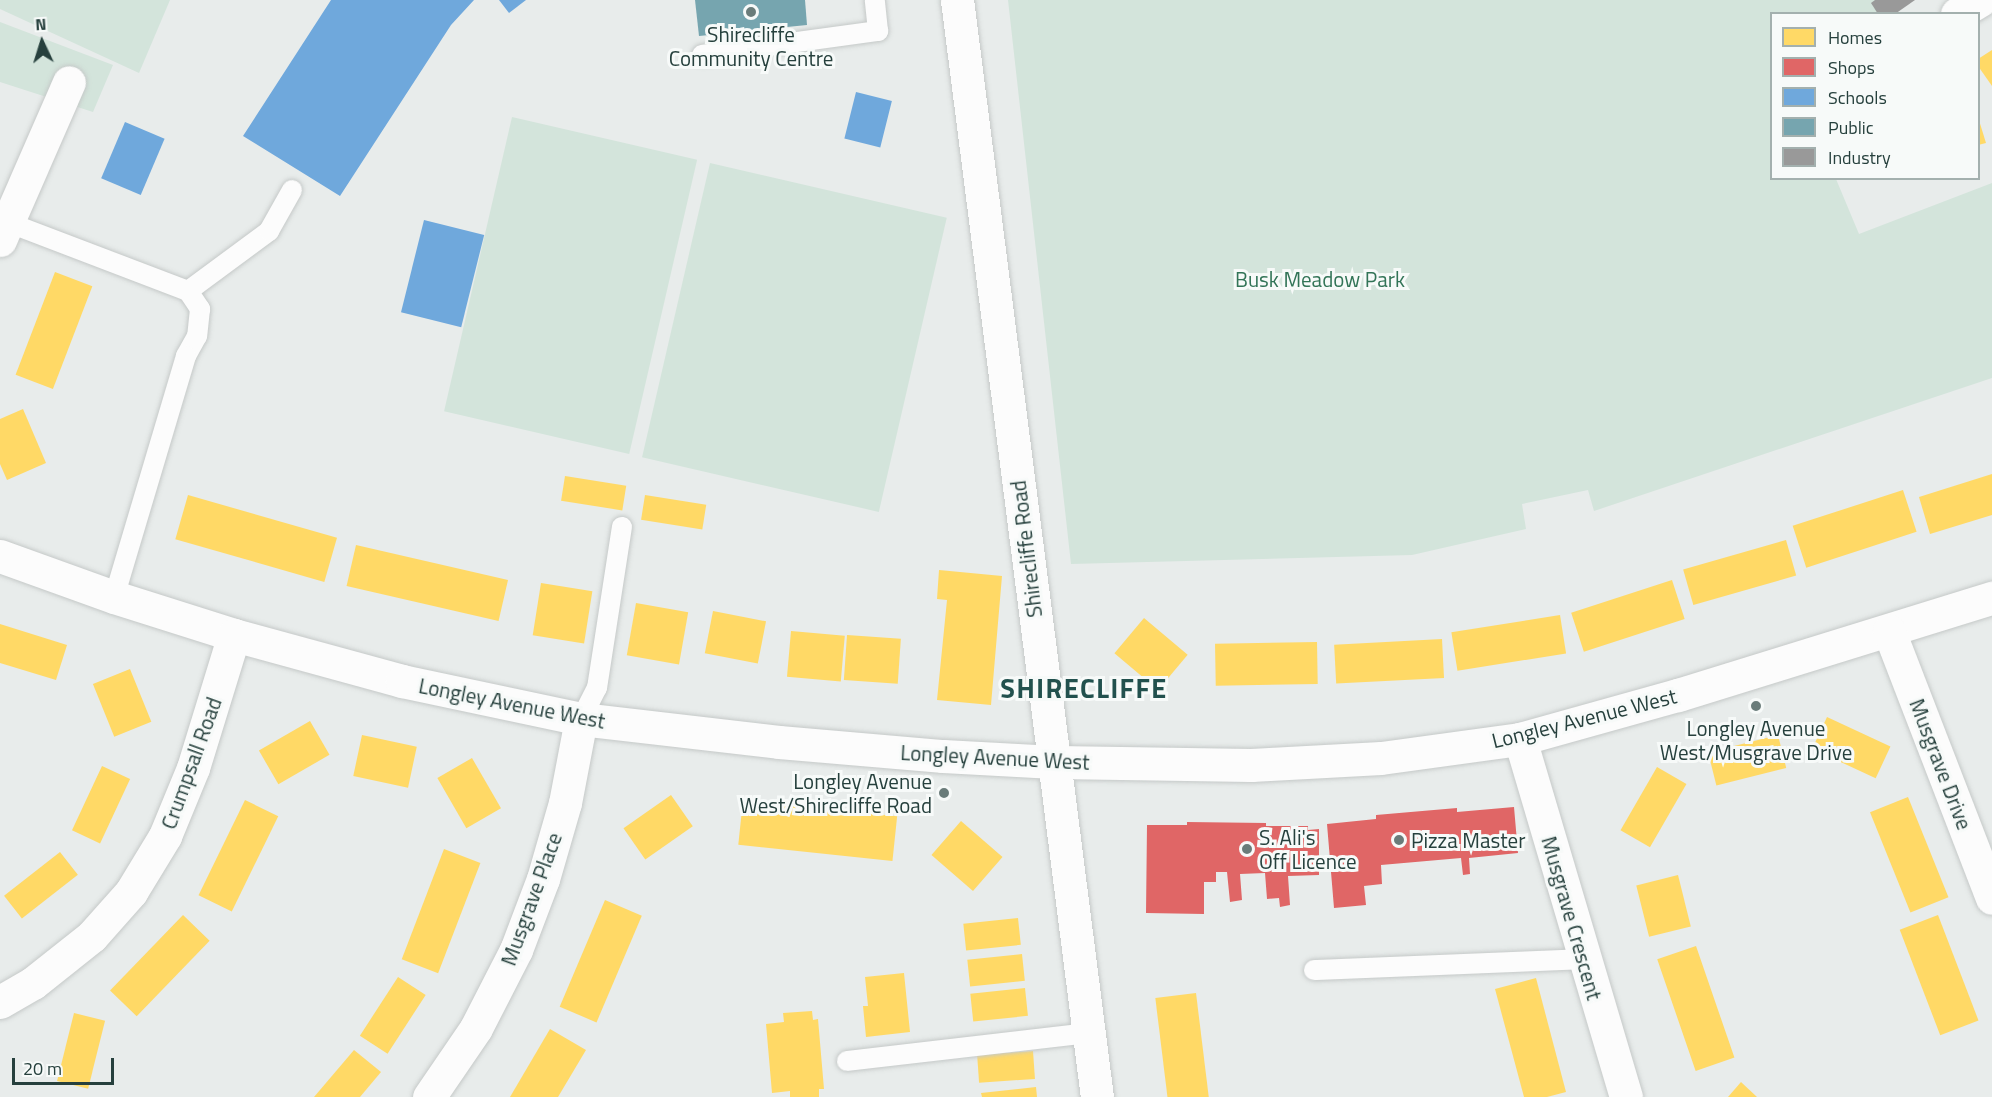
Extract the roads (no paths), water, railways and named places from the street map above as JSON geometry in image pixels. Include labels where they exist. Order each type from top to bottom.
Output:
[{"type":"street","name":"Shirecliffe Road","points":[[957,0],[1097,1097]]},
{"type":"street","points":[[1960,12],[1980,0]]},
{"type":"street","points":[[4,231],[69,82]]},
{"type":"street","name":"Longley Avenue West","points":[[0,556],[114,597],[234,635],[402,681],[581,719],[779,742],[943,756],[1054,762],[1251,765],[1381,758],[1520,739],[1678,695],[1992,598]]},
{"type":"street","name":"Musgrave Drive","points":[[1889,631],[1992,898]]},
{"type":"street","name":"Crumpsall Road","points":[[0,1002],[33,983],[92,936],[131,892],[165,836],[193,768],[234,635]]},
{"type":"street","name":"Musgrave Place","points":[[429,1097],[476,1028],[516,950],[543,879],[565,802],[581,719]]},
{"type":"street","name":"Musgrave Crescent","points":[[1520,739],[1626,1097]]},
{"type":"lane","points":[[702,56],[878,31],[874,0]]},
{"type":"lane","points":[[188,291],[268,231],[292,190]]},
{"type":"lane","points":[[4,231],[188,291],[200,309],[197,336],[186,356],[114,597]]},
{"type":"lane","points":[[581,719],[597,688],[622,527]]},
{"type":"lane","points":[[1314,970],[1583,958]]},
{"type":"lane","points":[[847,1061],[1089,1033]]},
{"type":"place","name":"Shirecliffe Community Centre","points":[[751,12]]},
{"type":"place","name":"Longley Avenue West/Musgrave Drive","points":[[1756,706]]},
{"type":"place","name":"Longley Avenue West/Shirecliffe Road","points":[[944,793]]},
{"type":"place","name":"Pizza Master","points":[[1399,840]]},
{"type":"place","name":"S. Ali's Off Licence","points":[[1247,849]]},
{"type":"district","name":"SHIRECLIFFE","points":[[1084,688]]},
{"type":"park label","name":"Busk Meadow Park","points":[[1320,279]]}]
